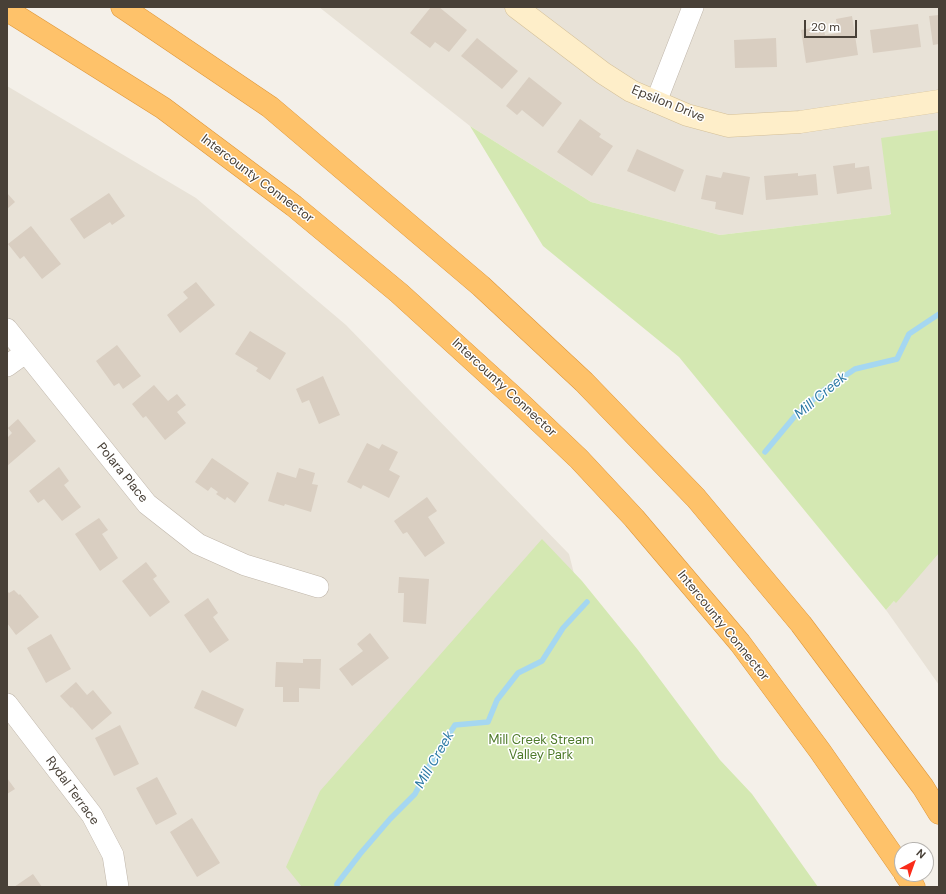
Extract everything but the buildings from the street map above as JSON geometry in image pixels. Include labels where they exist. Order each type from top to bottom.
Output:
[{"type":"highway","points":[[122,7],[270,107],[481,286],[584,382],[696,498],[801,624],[923,787],[939,813]]},
{"type":"highway","name":"Intercounty Connector","points":[[7,10],[163,108],[294,206],[399,293],[516,398],[564,444],[634,518],[740,643],[820,751],[894,857]]},
{"type":"street","name":"Epsilon Drive","points":[[516,7],[631,91],[687,115],[728,126],[800,122],[939,101]]},
{"type":"street","points":[[656,102],[693,7]]},
{"type":"street","name":"Polara Place","points":[[7,329],[146,504],[198,544],[245,565],[318,587]]},
{"type":"street","points":[[7,366],[25,353]]},
{"type":"street","name":"Rydal Terrace","points":[[7,706],[92,815],[113,856],[118,887]]},
{"type":"shaded area","points":[[319,7],[939,7],[939,191],[888,215],[720,235],[591,202],[470,126]]},
{"type":"shaded area","points":[[7,86],[196,198],[346,325],[569,554],[583,609],[354,887],[7,887]]},
{"type":"shaded area","points":[[939,551],[939,685],[886,610]]},
{"type":"green space","points":[[470,126],[591,202],[720,235],[891,214],[881,138],[939,130],[939,553],[896,603],[894,601],[886,610],[679,357],[543,246]]},
{"type":"green space","name":"Mill Creek Stream Valley Park","points":[[542,539],[582,581],[638,650],[720,760],[752,794],[818,887],[302,887],[286,867],[320,791]]},
{"type":"waterway","name":"Mill Creek","points":[[765,452],[795,416],[824,390],[855,369],[897,359],[909,334],[939,314]]},
{"type":"waterway","name":"Mill Creek","points":[[337,887],[337,884],[360,854],[390,819],[415,794],[433,759],[455,725],[488,722],[497,700],[518,673],[542,661],[563,628],[587,602]]}]
